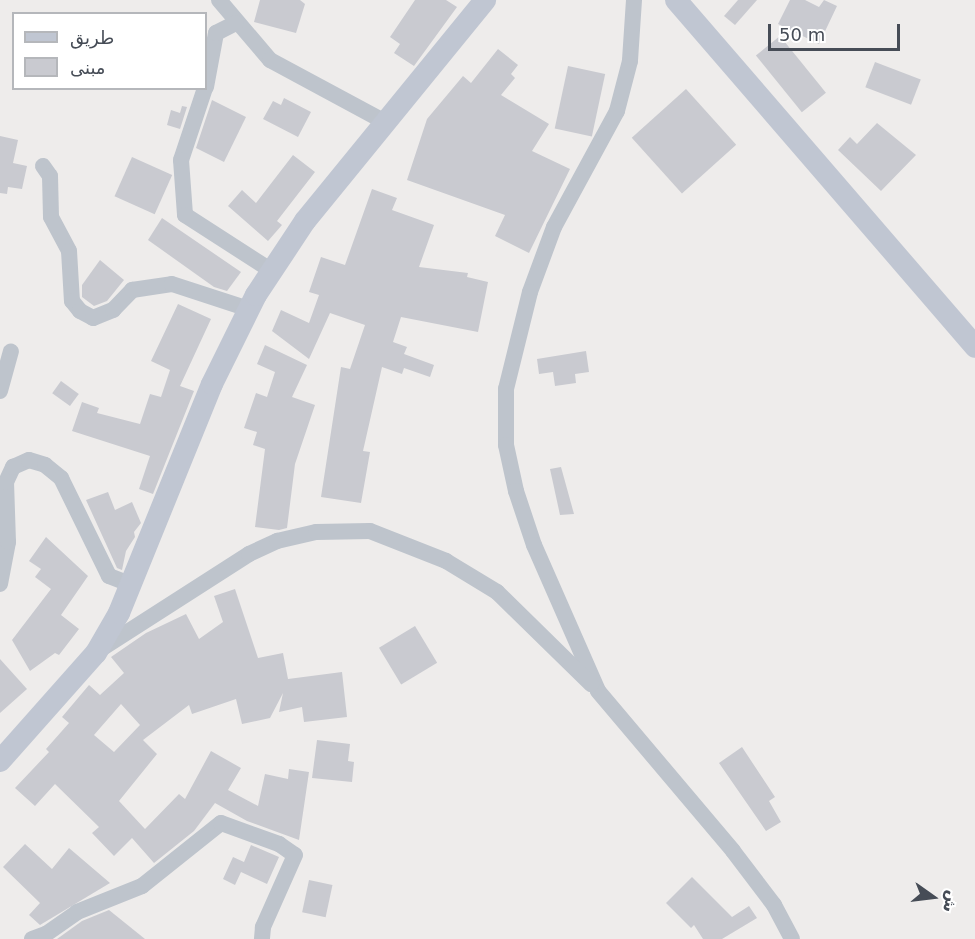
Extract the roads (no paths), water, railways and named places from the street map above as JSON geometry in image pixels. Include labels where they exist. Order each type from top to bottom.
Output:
[{"type":"main road","points":[[0,761],[96,653],[132,585],[212,384],[249,309],[273,271],[305,221],[485,0]]},
{"type":"main road","points":[[676,0],[975,347]]},
{"type":"street","points":[[219,0],[236,23],[270,60],[385,122]]},
{"type":"street","points":[[598,691],[534,545],[516,491],[503,418],[506,389],[530,292],[554,227],[609,126],[623,92],[630,61],[634,0]]},
{"type":"street","points":[[207,78],[216,33],[236,23]]},
{"type":"street","points":[[204,90],[182,160],[185,215],[273,271]]},
{"type":"street","points":[[43,165],[50,176],[51,217],[69,251],[72,301],[80,311],[93,318],[113,310],[132,290],[172,284],[249,309]]},
{"type":"street","points":[[0,391],[11,351]]},
{"type":"street","points":[[0,584],[8,542],[2,511],[6,482],[13,467],[29,460],[45,465],[61,478],[70,492],[109,576],[132,585]]},
{"type":"street","points":[[96,653],[188,592],[277,541],[316,532],[370,531],[446,561],[497,592],[598,691],[733,851],[774,905],[792,939]]},
{"type":"street","points":[[32,939],[46,934],[77,912],[142,886],[221,823],[279,844],[295,855],[262,927],[262,939]]}]
